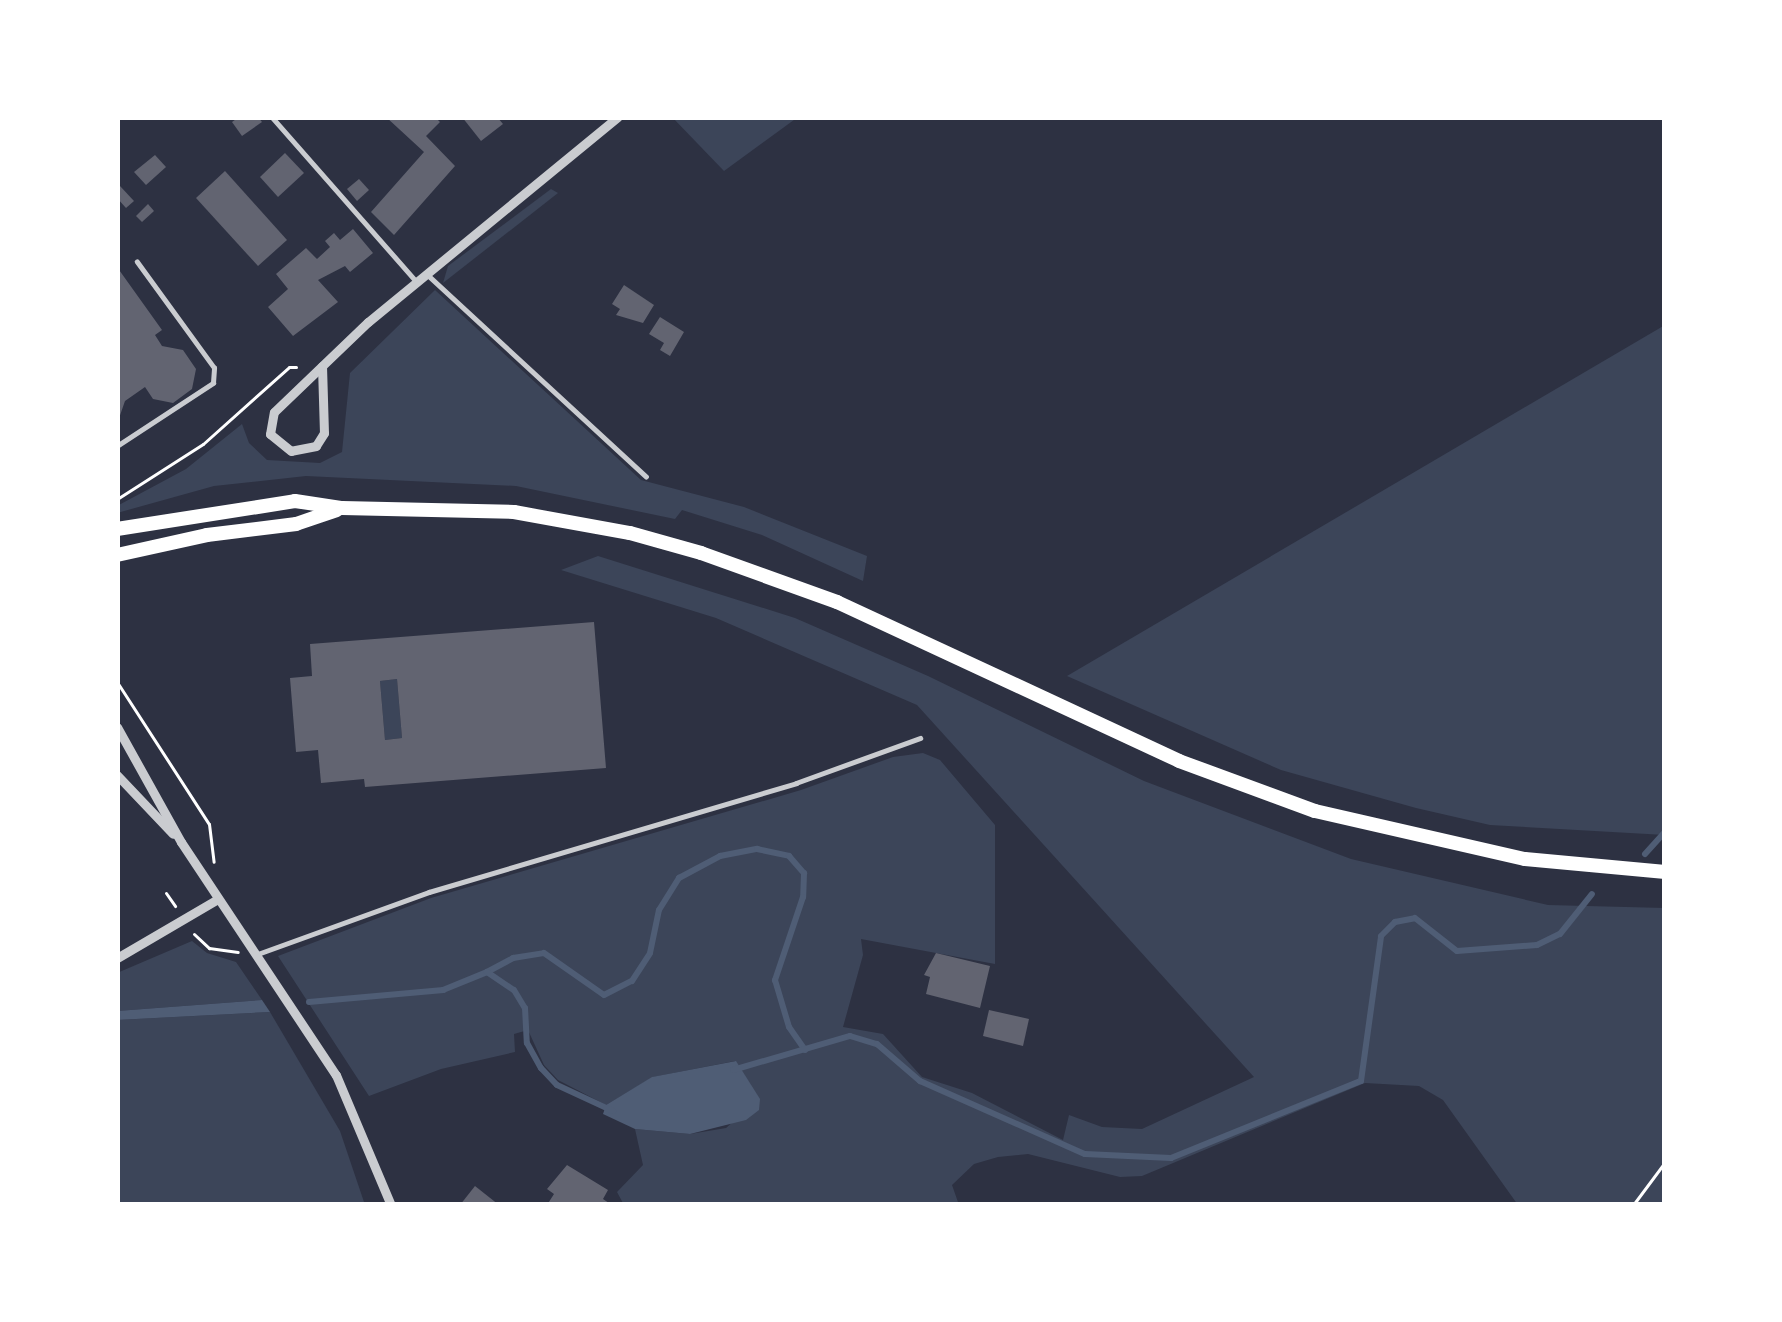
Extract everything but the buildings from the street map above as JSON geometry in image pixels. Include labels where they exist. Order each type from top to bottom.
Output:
[{"type":"main road","points":[[117,530],[295,501],[342,508],[514,512],[701,553],[837,602],[1179,761],[1263,794],[1454,846],[1665,872]]},
{"type":"main road","points":[[117,555],[207,535],[296,524],[342,508]]},
{"type":"street","points":[[322,366],[324,433],[316,446],[291,451],[270,434],[268,424],[322,366],[425,273],[618,117]]},
{"type":"street","points":[[117,727],[181,842],[336,1075],[391,1205]]},
{"type":"street","points":[[117,775],[181,842]]},
{"type":"street","points":[[117,958],[218,899]]},
{"type":"lane","points":[[272,117],[416,281]]},
{"type":"lane","points":[[117,446],[213,383],[214,368],[137,262]]},
{"type":"lane","points":[[425,273],[646,476]]},
{"type":"lane","points":[[255,955],[429,892],[796,783],[920,737]]},
{"type":"path","points":[[117,499],[203,444],[289,367],[322,366]]},
{"type":"path","points":[[117,682],[209,824],[218,899]]},
{"type":"path","points":[[166,893],[209,948],[255,955]]},
{"type":"path","points":[[1633,1205],[1665,1162]]},
{"type":"shaded area","points":[[672,117],[798,117],[724,171]]},
{"type":"shaded area","points":[[551,189],[558,193],[443,283],[448,266]]},
{"type":"shaded area","points":[[435,290],[641,480],[744,507],[867,556],[863,581],[762,535],[682,510],[675,519],[516,486],[306,476],[214,486],[117,513],[117,506],[186,469],[242,424],[249,443],[267,460],[320,463],[342,452],[350,373]]},
{"type":"shaded area","points":[[1665,325],[1665,835],[1490,825],[1416,808],[1281,770],[1067,676]]},
{"type":"shaded area","points":[[598,556],[795,618],[928,676],[1144,781],[1351,859],[1548,905],[1665,908],[1665,1205],[1518,1205],[1443,1100],[1419,1086],[1365,1083],[1142,1176],[1120,1177],[1028,1154],[998,1157],[974,1164],[952,1185],[959,1205],[624,1205],[617,1192],[643,1165],[635,1129],[690,1134],[726,1128],[759,1099],[735,1061],[653,1077],[606,1105],[558,1080],[544,1065],[528,1030],[514,1034],[515,1052],[441,1069],[369,1096],[278,956],[431,898],[801,790],[893,757],[923,753],[940,760],[995,825],[995,964],[861,939],[863,955],[843,1027],[883,1034],[922,1077],[972,1093],[1063,1140],[1069,1115],[1102,1127],[1142,1129],[1254,1077],[917,705],[716,618],[561,570]]},
{"type":"shaded area","points":[[397,679],[402,738],[385,740],[380,681]]},
{"type":"shaded area","points":[[192,941],[207,953],[236,962],[262,1000],[117,1011],[117,973]]},
{"type":"shaded area","points":[[262,1000],[270,1012],[117,1020],[117,1011]]},
{"type":"shaded area","points":[[270,1012],[340,1131],[365,1205],[117,1205],[117,1020]]},
{"type":"shaded area","points":[[736,1061],[760,1099],[759,1110],[746,1120],[690,1134],[635,1129],[603,1114],[606,1105],[652,1077]]},
{"type":"waterway","points":[[1645,854],[1665,832]]},
{"type":"waterway","points":[[487,972],[513,958],[544,953],[604,995],[632,981],[650,953],[659,910],[679,878],[720,856],[757,849],[789,856],[804,873],[803,897],[775,980],[789,1027],[805,1050]]},
{"type":"waterway","points":[[733,1070],[850,1036],[877,1044],[920,1081],[1085,1154],[1171,1158],[1361,1081],[1381,936],[1395,922],[1415,918],[1457,951],[1537,945],[1560,934],[1592,894]]},
{"type":"waterway","points":[[309,1002],[443,990],[487,972],[514,990],[525,1008],[527,1043],[541,1068],[557,1085],[613,1111]]}]
